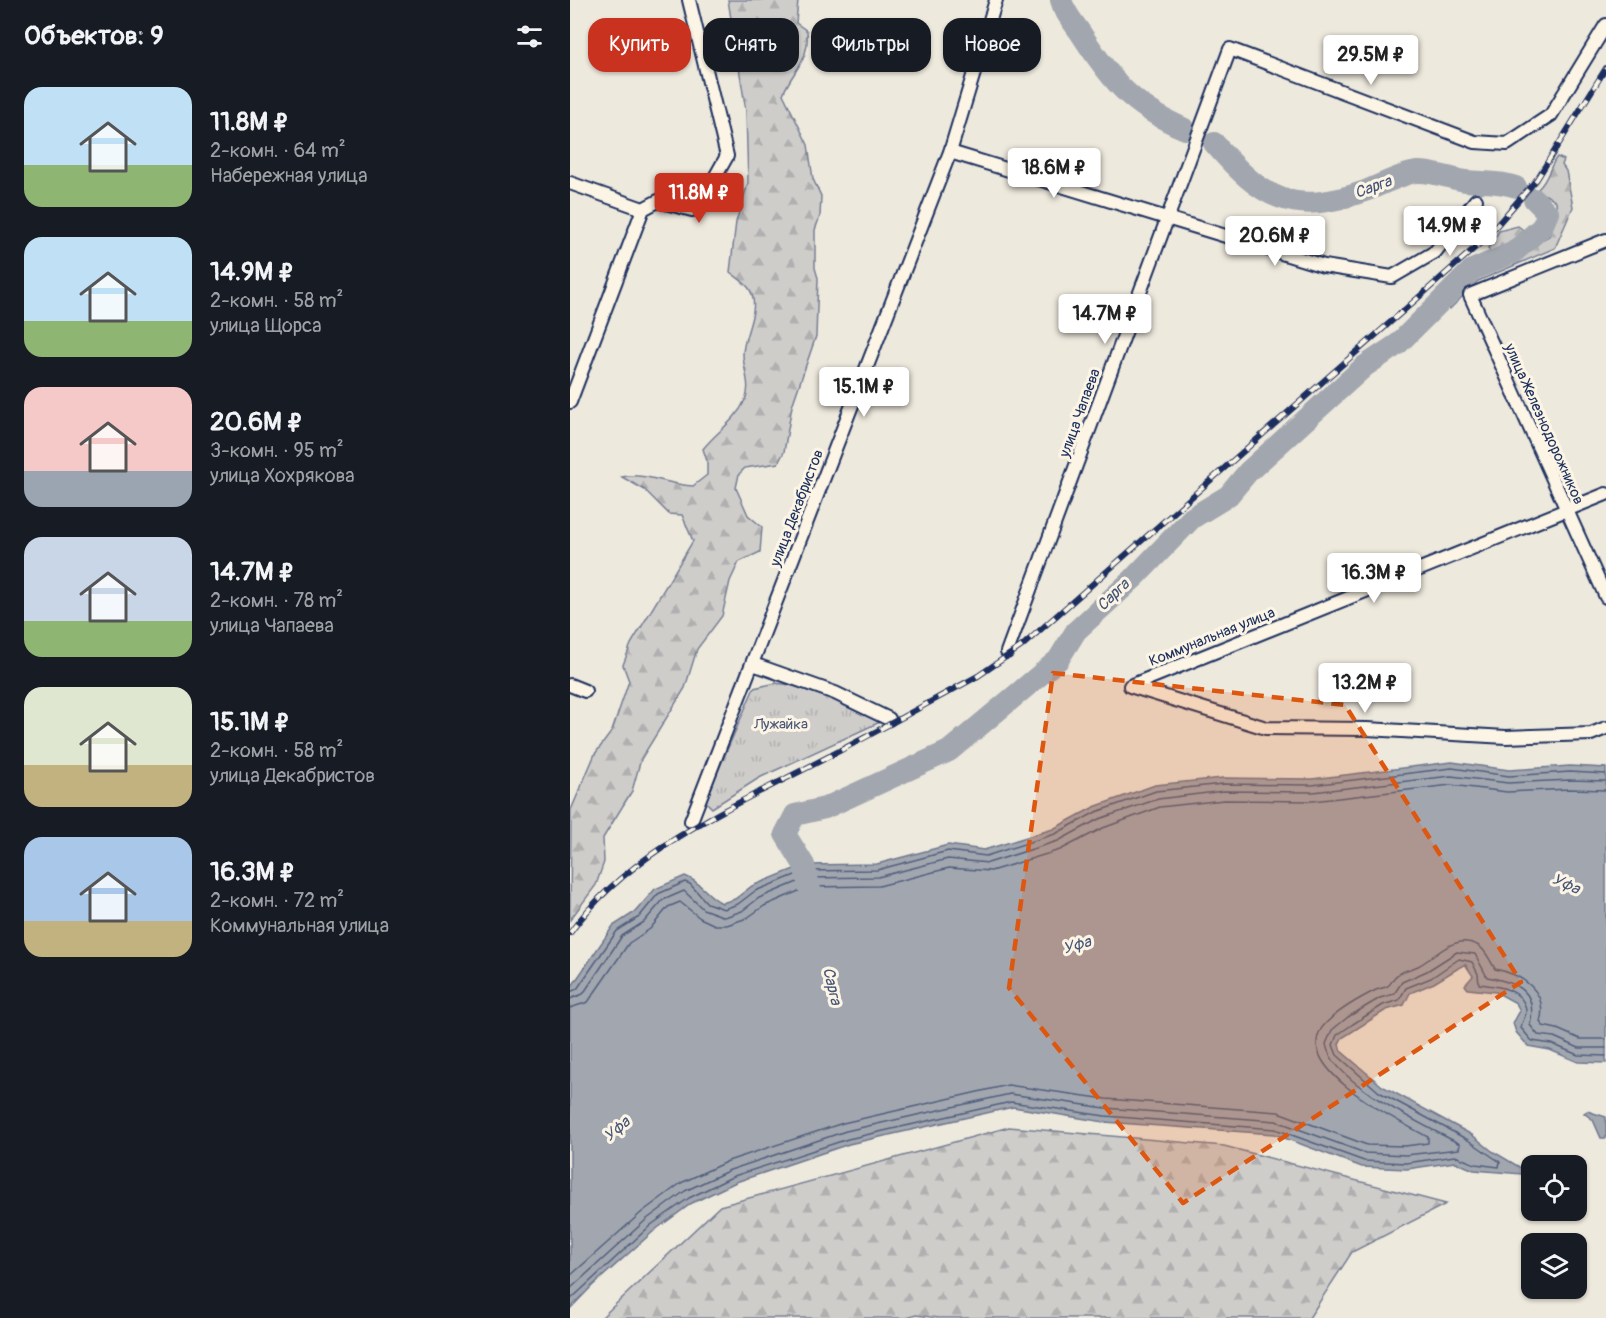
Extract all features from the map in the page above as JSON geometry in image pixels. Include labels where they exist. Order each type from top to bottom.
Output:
[{"type":"street","points":[[570,402],[643,209],[658,201],[692,210],[700,204],[727,156],[689,0]]},
{"type":"street","name":"улица Декабристов","points":[[691,821],[950,152],[996,0]]},
{"type":"street","name":"улица Чапаева","points":[[1007,652],[1230,49],[1475,142],[1507,144],[1551,115],[1606,25]]},
{"type":"street","points":[[950,152],[1324,266],[1392,277],[1435,252],[1476,200]]},
{"type":"street","points":[[570,183],[643,209]]},
{"type":"street","name":"улица Железнодорожников","points":[[1606,240],[1470,295],[1606,597]]},
{"type":"street","name":"Коммунальная улица","points":[[1606,494],[1130,686],[1266,728],[1367,729],[1506,737],[1591,734],[1606,728]]},
{"type":"street","points":[[753,664],[835,693],[889,719]]},
{"type":"street","points":[[570,685],[585,691]]},
{"type":"highlighted area","points":[[1053,673],[1345,705],[1521,982],[1183,1203],[1009,988]]},
{"type":"green space","points":[[728,0],[798,0],[796,18],[731,18]]},
{"type":"green space","points":[[799,25],[807,31],[806,50],[799,66]]},
{"type":"green space","points":[[740,72],[795,72],[783,94],[808,145],[813,179],[821,196],[820,216],[815,230],[815,268],[818,278],[816,336],[792,406],[784,452],[778,463],[745,468],[739,474],[736,488],[748,515],[762,527],[760,552],[739,562],[730,581],[722,616],[697,649],[685,688],[641,759],[632,791],[603,838],[604,862],[596,885],[570,920],[571,810],[595,754],[612,731],[629,681],[623,665],[631,644],[693,541],[682,515],[669,514],[645,490],[622,477],[648,477],[693,486],[707,475],[707,461],[703,449],[737,414],[747,394],[743,354],[753,314],[753,297],[746,285],[730,272],[736,222],[748,183],[746,111]]},
{"type":"green space","points":[[1557,157],[1564,160],[1562,165],[1566,171],[1573,207],[1555,248],[1478,281],[1450,309],[1437,304],[1436,296],[1451,292],[1456,281],[1465,272],[1482,270],[1492,264],[1495,260],[1488,248],[1499,231],[1518,226],[1526,232],[1532,231],[1544,215],[1547,222],[1540,237],[1542,240],[1549,236],[1557,211],[1556,202],[1541,194],[1538,189]]},
{"type":"green space","name":"Лужайка","points":[[776,683],[803,688],[829,697],[880,718],[880,722],[759,778],[712,808],[705,801],[754,688]]},
{"type":"green space","points":[[1009,1127],[1224,1146],[1446,1204],[1352,1252],[1309,1318],[938,1318],[916,1315],[906,1318],[601,1318],[720,1206]]},
{"type":"water","name":"Уфа","points":[[1452,762],[1509,770],[1570,766],[1606,768],[1606,1063],[1578,1062],[1550,1050],[1528,1046],[1516,1032],[1513,1023],[1520,1011],[1516,1003],[1496,992],[1468,989],[1465,985],[1473,976],[1465,964],[1434,983],[1410,993],[1404,1005],[1386,1010],[1342,1038],[1339,1044],[1341,1051],[1382,1086],[1472,1135],[1492,1151],[1521,1168],[1521,1174],[1474,1170],[1455,1162],[1407,1169],[1362,1167],[1274,1134],[1104,1122],[1013,1107],[849,1144],[736,1182],[692,1203],[655,1230],[592,1286],[570,1309],[570,989],[613,926],[635,912],[655,889],[685,876],[695,881],[722,903],[735,899],[752,886],[804,865],[877,864],[948,845],[984,850],[1053,829],[1094,807],[1155,785],[1223,778],[1312,779]]},
{"type":"water","points":[[1587,1111],[1606,1117],[1606,1138],[1601,1138],[1593,1120],[1584,1113]]},
{"type":"waterway","name":"Сарга","points":[[1061,0],[1066,13],[1091,49],[1124,90],[1150,111],[1185,129]]},
{"type":"waterway","name":"Сарга","points":[[1214,143],[1248,178],[1264,190],[1280,198],[1298,202],[1340,199],[1417,172],[1516,187]]},
{"type":"waterway","name":"Сарга","points":[[811,894],[804,865],[785,834],[795,815],[825,808],[949,751],[1058,660],[1076,631],[1134,578],[1192,518],[1228,496],[1248,472],[1365,366],[1398,344],[1472,270],[1514,252],[1542,227],[1548,213],[1534,199]]},
{"type":"railway","points":[[570,933],[594,904],[622,877],[685,833],[978,676],[1022,646],[1485,239],[1537,179],[1606,68]]}]
